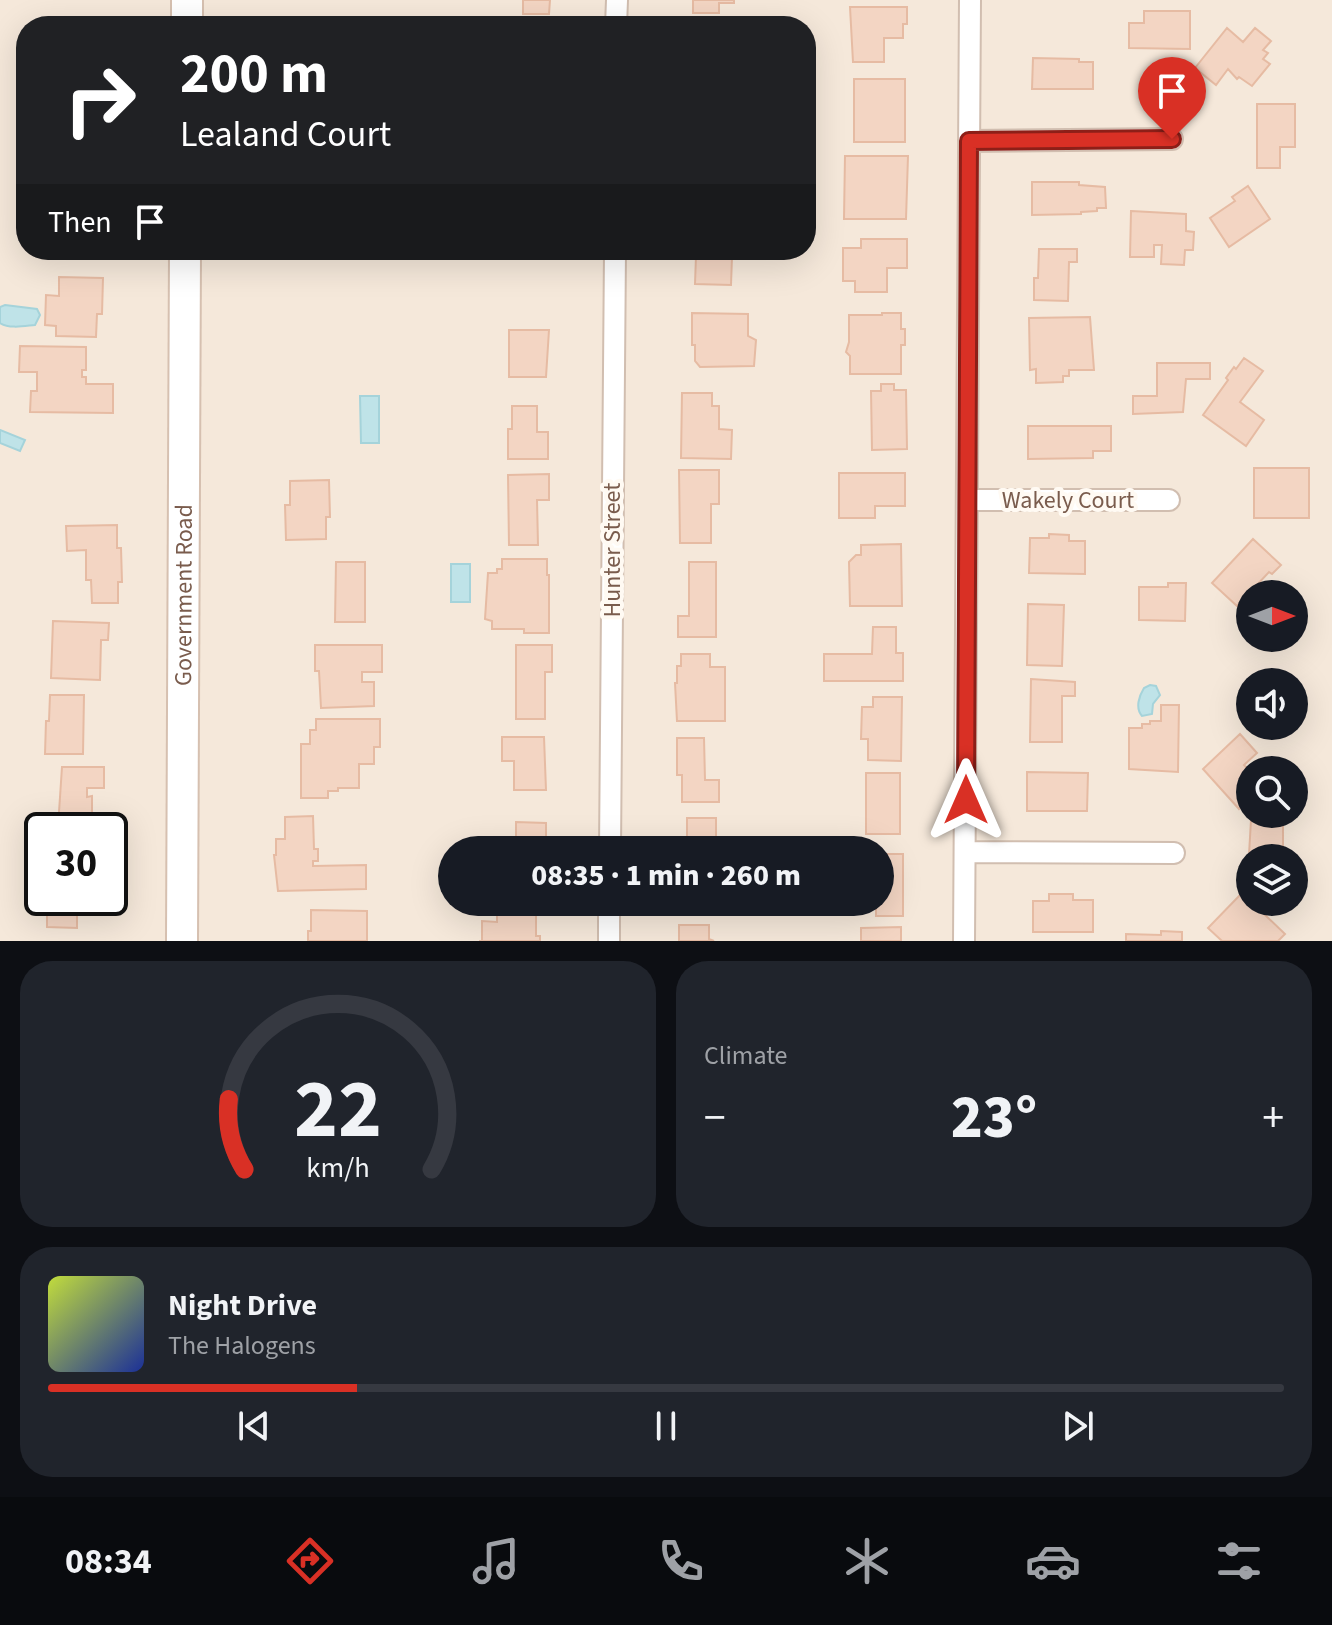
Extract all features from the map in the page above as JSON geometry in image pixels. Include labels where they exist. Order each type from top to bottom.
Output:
[{"type":"street","points":[[964,941],[970,0]]},
{"type":"street","points":[[969,141],[1172,139]]},
{"type":"street","name":"Government Road","points":[[182,941],[185,260]]},
{"type":"street","name":"Hunter Street","points":[[610,836],[615,260]]},
{"type":"street","name":"Wakely Court","points":[[967,500],[1169,500]]},
{"type":"street","points":[[965,852],[1174,853]]},
{"type":"street","points":[[609,916],[609,941]]},
{"type":"shaded area","points":[[0,0],[1332,0],[1332,941],[0,941]]},
{"type":"water","points":[[0,307],[37,309],[40,315],[35,325],[4,325],[0,323]]},
{"type":"water","points":[[360,396],[379,396],[379,443],[361,443]]},
{"type":"water","points":[[0,430],[25,440],[20,451],[0,443]]},
{"type":"water","points":[[451,564],[470,564],[470,602],[451,602]]},
{"type":"water","points":[[1156,686],[1160,695],[1153,704],[1152,714],[1142,716],[1139,698],[1144,688]]},
{"type":"building","points":[[523,0],[550,0],[549,14],[523,14]]},
{"type":"building","points":[[693,0],[734,0],[734,3],[719,3],[719,13],[693,13]]},
{"type":"building","points":[[850,7],[907,7],[903,38],[884,38],[884,62],[853,62]]},
{"type":"building","points":[[1144,11],[1190,11],[1190,49],[1129,48],[1129,23],[1144,23]]},
{"type":"building","points":[[1227,28],[1243,42],[1255,28],[1271,41],[1263,50],[1268,53],[1263,59],[1270,64],[1252,86],[1239,77],[1237,79],[1228,69],[1216,85],[1195,68]]},
{"type":"building","points":[[1033,58],[1093,62],[1093,89],[1032,89]]},
{"type":"building","points":[[854,79],[905,79],[905,142],[854,142]]},
{"type":"building","points":[[1257,104],[1295,104],[1295,147],[1280,147],[1280,168],[1257,168]]},
{"type":"building","points":[[845,156],[908,156],[906,219],[844,219]]},
{"type":"building","points":[[1032,182],[1079,182],[1079,185],[1105,187],[1106,208],[1081,214],[1032,215]]},
{"type":"building","points":[[1248,186],[1270,219],[1229,247],[1210,218],[1235,201],[1232,197]]},
{"type":"building","points":[[1131,211],[1186,214],[1186,231],[1194,232],[1193,250],[1185,250],[1184,265],[1161,264],[1162,245],[1154,245],[1154,257],[1130,257]]},
{"type":"building","points":[[861,239],[907,239],[907,268],[887,268],[887,292],[855,292],[855,281],[843,281],[843,248],[861,248]]},
{"type":"building","points":[[1039,249],[1077,249],[1077,262],[1069,262],[1068,301],[1034,300]]},
{"type":"building","points":[[696,260],[732,260],[731,285],[695,284]]},
{"type":"building","points":[[59,277],[103,278],[102,314],[97,314],[96,337],[56,336],[56,326],[45,325],[46,295],[59,296]]},
{"type":"building","points":[[692,313],[748,314],[748,336],[756,340],[754,366],[700,367],[695,361],[695,345],[692,345]]},
{"type":"building","points":[[901,313],[905,345],[901,345],[901,374],[850,374],[850,356],[846,352],[849,315]]},
{"type":"building","points":[[1090,317],[1094,370],[1069,370],[1069,376],[1063,376],[1063,382],[1036,383],[1036,369],[1030,370],[1029,318]]},
{"type":"building","points":[[509,330],[549,330],[546,377],[509,377]]},
{"type":"building","points":[[20,346],[86,347],[86,370],[82,370],[82,377],[86,377],[86,384],[113,384],[113,413],[30,412],[31,391],[37,391],[37,372],[19,372]]},
{"type":"building","points":[[1244,358],[1263,371],[1240,402],[1264,420],[1246,446],[1203,415],[1228,380],[1226,378]]},
{"type":"building","points":[[1157,363],[1210,363],[1210,379],[1186,379],[1183,412],[1133,414],[1133,396],[1157,396]]},
{"type":"building","points":[[881,384],[894,384],[894,390],[906,390],[907,449],[872,450],[871,391],[881,391]]},
{"type":"building","points":[[682,393],[712,393],[712,406],[719,406],[719,429],[732,430],[731,459],[681,458]]},
{"type":"building","points":[[512,406],[537,406],[537,432],[548,432],[548,459],[508,459]]},
{"type":"building","points":[[1028,426],[1111,426],[1111,451],[1093,451],[1093,458],[1028,459]]},
{"type":"building","points":[[1254,468],[1309,468],[1309,518],[1254,518]]},
{"type":"building","points":[[679,470],[719,470],[719,504],[711,504],[711,543],[680,543]]},
{"type":"building","points":[[839,473],[905,473],[905,506],[875,506],[875,518],[839,518]]},
{"type":"building","points":[[549,474],[549,500],[537,500],[538,545],[509,545],[508,475]]},
{"type":"building","points":[[329,480],[330,517],[326,517],[326,539],[286,540],[285,505],[290,505],[290,481]]},
{"type":"building","points":[[117,525],[122,582],[118,582],[118,603],[92,603],[91,580],[86,580],[86,550],[67,551],[66,526]]},
{"type":"building","points":[[1049,534],[1069,535],[1069,541],[1085,541],[1085,574],[1029,573],[1030,538],[1049,538]]},
{"type":"building","points":[[1253,539],[1281,565],[1261,580],[1236,580],[1236,605],[1212,583]]},
{"type":"building","points":[[901,544],[902,606],[850,606],[849,562],[856,555],[861,555],[861,545]]},
{"type":"building","points":[[502,559],[547,559],[549,633],[492,629],[492,621],[485,619],[488,573],[497,573],[497,569],[502,569]]},
{"type":"building","points":[[336,562],[365,562],[365,622],[335,622]]},
{"type":"building","points":[[689,562],[716,562],[716,637],[678,637],[678,616],[689,616]]},
{"type":"building","points":[[1168,583],[1186,583],[1185,621],[1139,620],[1139,587],[1168,587]]},
{"type":"building","points":[[1028,604],[1064,605],[1062,666],[1027,665]]},
{"type":"building","points":[[53,621],[109,623],[108,640],[101,640],[100,680],[51,678]]},
{"type":"building","points":[[873,627],[896,627],[896,653],[903,653],[903,681],[824,681],[824,654],[872,654]]},
{"type":"building","points":[[315,645],[382,645],[382,672],[362,672],[362,682],[374,682],[374,706],[321,708],[319,671],[315,671]]},
{"type":"building","points":[[516,645],[552,645],[552,672],[545,672],[545,719],[516,719]]},
{"type":"building","points":[[681,654],[710,654],[710,667],[725,667],[725,721],[677,721],[675,683],[677,666],[681,666]]},
{"type":"building","points":[[1031,679],[1075,682],[1075,696],[1062,696],[1062,742],[1030,742]]},
{"type":"building","points":[[50,695],[84,695],[83,754],[45,754]]},
{"type":"building","points":[[873,697],[902,697],[901,761],[868,760],[868,739],[861,739],[862,707],[873,707]]},
{"type":"building","points":[[1161,705],[1179,705],[1178,772],[1129,769],[1129,728],[1142,728],[1142,724],[1150,724],[1150,721],[1161,721]]},
{"type":"building","points":[[316,719],[380,719],[380,747],[374,747],[374,764],[359,764],[359,788],[328,791],[328,798],[301,798],[301,744],[310,744],[310,730],[316,730]]},
{"type":"building","points":[[502,737],[544,737],[546,790],[514,790],[514,761],[502,761]]},
{"type":"building","points":[[677,738],[704,738],[705,780],[719,780],[719,802],[682,802],[682,775],[677,775]]},
{"type":"building","points":[[1236,738],[1245,740],[1257,753],[1254,756],[1236,756],[1236,806],[1203,769]]},
{"type":"building","points":[[62,767],[104,767],[104,788],[87,788],[87,797],[92,796],[92,812],[59,812]]},
{"type":"building","points":[[1027,772],[1088,773],[1087,811],[1027,811]]},
{"type":"building","points":[[866,773],[900,773],[900,834],[866,834]]},
{"type":"building","points":[[313,816],[314,849],[318,849],[318,861],[313,861],[313,866],[366,865],[366,889],[278,891],[274,855],[276,839],[285,839],[285,817]]},
{"type":"building","points":[[687,818],[716,818],[716,836],[687,836]]},
{"type":"building","points":[[516,822],[546,823],[546,836],[516,836]]},
{"type":"building","points":[[1251,828],[1283,828],[1283,844],[1250,844]]},
{"type":"building","points":[[894,854],[903,854],[903,916],[894,916]]},
{"type":"building","points":[[1049,894],[1073,894],[1073,900],[1093,900],[1093,932],[1033,932],[1033,901],[1049,901]]},
{"type":"building","points":[[1236,899],[1236,916],[1266,916],[1285,934],[1278,941],[1222,941],[1208,928]]},
{"type":"building","points":[[311,910],[367,911],[367,941],[308,941]]},
{"type":"building","points":[[47,916],[77,916],[77,928],[47,927]]},
{"type":"building","points":[[497,916],[536,916],[536,936],[540,936],[540,941],[482,941],[482,921],[497,922]]},
{"type":"building","points":[[679,925],[709,925],[709,939],[714,941],[679,941]]},
{"type":"building","points":[[901,927],[901,941],[861,941],[861,928]]},
{"type":"building","points":[[1161,931],[1182,932],[1182,941],[1126,941],[1126,934],[1161,935]]},
{"type":"route","points":[[966,800],[969,141],[1172,139]]}]
